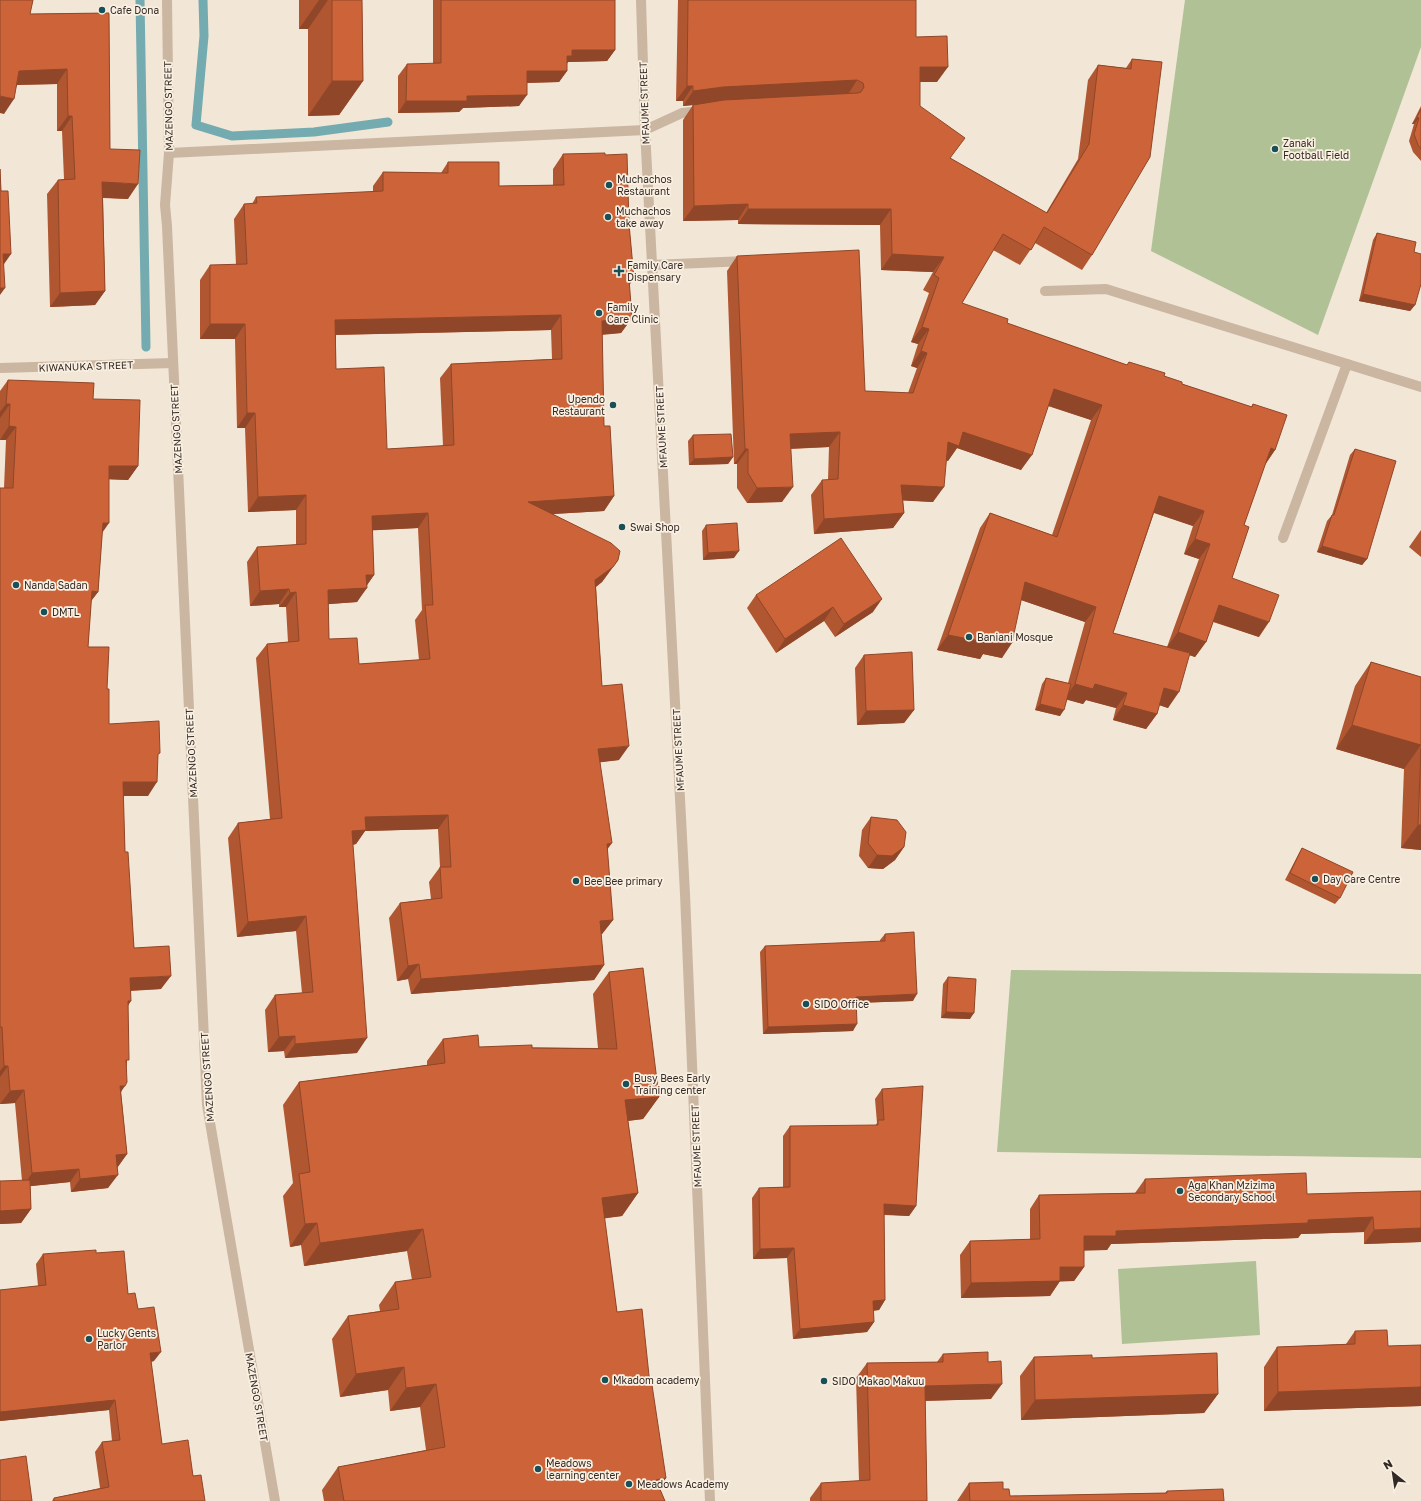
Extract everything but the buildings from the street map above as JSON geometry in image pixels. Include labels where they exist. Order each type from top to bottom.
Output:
[{"type":"street","name":"MAZENGO STREET","points":[[167,0],[169,153],[165,205],[207,1105],[275,1501]]},
{"type":"street","name":"MFAUME STREET","points":[[641,0],[645,130],[686,894],[710,1501]]},
{"type":"street","points":[[169,153],[645,130],[682,113],[713,109]]},
{"type":"street","points":[[652,265],[755,261]]},
{"type":"street","points":[[1045,290],[1106,289],[1421,387]]},
{"type":"street","name":"KIWANUKA STREET","points":[[0,368],[173,363]]},
{"type":"street","points":[[1283,538],[1347,364]]},
{"type":"green space","name":"Zanaki Football Field","points":[[1185,0],[1421,0],[1421,47],[1318,335],[1151,251]]},
{"type":"green space","points":[[1011,970],[1421,974],[1421,1158],[997,1152]]},
{"type":"green space","points":[[1256,1261],[1260,1335],[1122,1344],[1118,1269]]},
{"type":"waterway","points":[[140,0],[146,347]]},
{"type":"waterway","points":[[203,0],[204,36],[196,125],[232,136],[314,132],[388,122]]},
{"type":"place","name":"Cafe Dona","points":[[102,10]]},
{"type":"place","name":"Zanaki Football Field","points":[[1275,149]]},
{"type":"place","name":"Muchachos Restaurant","points":[[609,185]]},
{"type":"place","name":"Muchachos take away","points":[[608,217]]},
{"type":"place","name":"Family Care Dispensary","points":[[619,271]]},
{"type":"place","name":"Family Care Clinic","points":[[599,313]]},
{"type":"place","name":"Upendo Restaurant","points":[[613,405]]},
{"type":"place","name":"Swai Shop","points":[[622,527]]},
{"type":"place","name":"Nanda Sadan","points":[[16,585]]},
{"type":"place","name":"DMTL","points":[[44,612]]},
{"type":"place","name":"Baniani Mosque","points":[[969,637]]},
{"type":"place","name":"Day Care Centre","points":[[1315,879]]},
{"type":"place","name":"Bee Bee primary","points":[[576,881]]},
{"type":"place","name":"SIDO Office","points":[[806,1004]]},
{"type":"place","name":"Busy Bees Early Training center","points":[[626,1084]]},
{"type":"place","name":"Aga Khan Mzizima Secondary School","points":[[1180,1191]]},
{"type":"place","name":"Lucky Gents Parlor","points":[[89,1339]]},
{"type":"place","name":"Mkadom academy","points":[[605,1380]]},
{"type":"place","name":"SIDO Makao Makuu","points":[[824,1381]]},
{"type":"place","name":"Meadows learning center","points":[[538,1469]]},
{"type":"place","name":"Meadows Academy","points":[[629,1484]]}]
